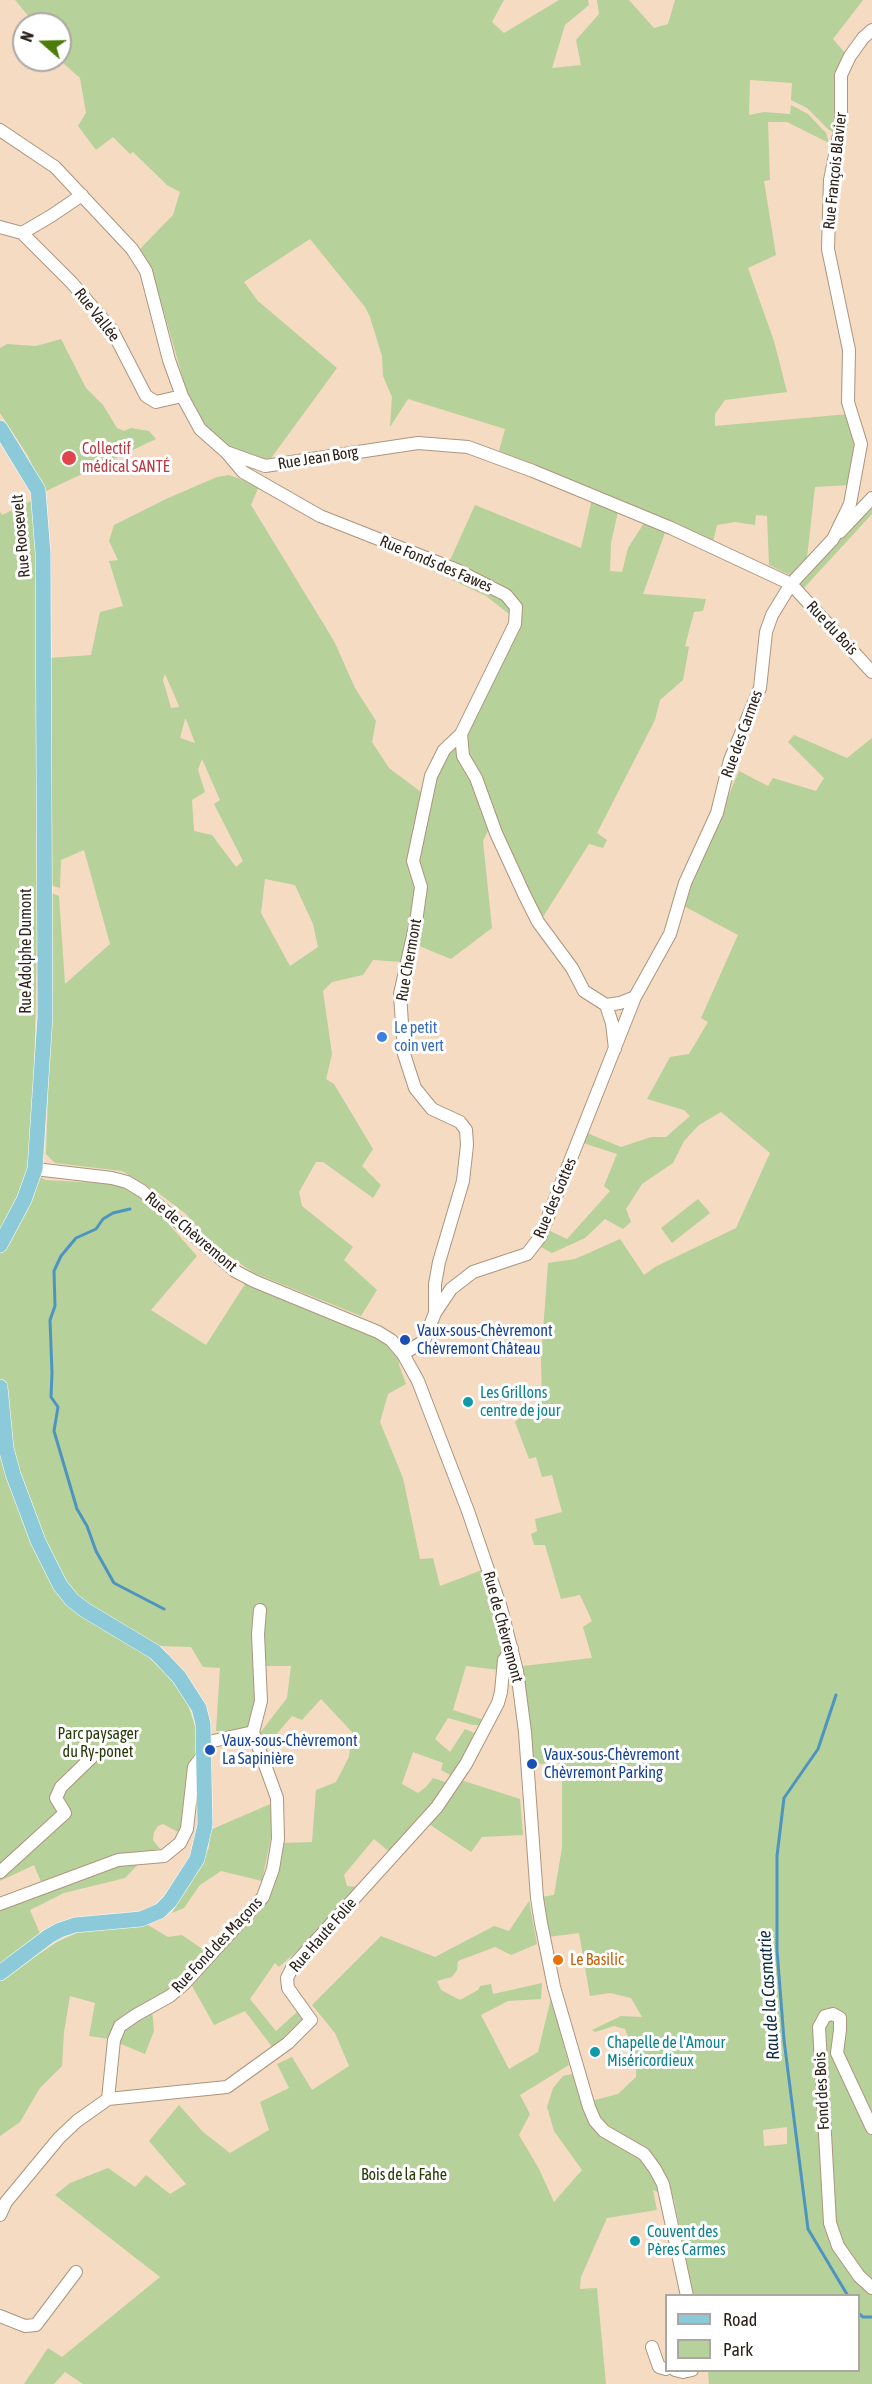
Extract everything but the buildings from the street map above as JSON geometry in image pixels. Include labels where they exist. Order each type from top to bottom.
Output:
[{"type":"main road","name":"Rue Roosevelt","points":[[0,428],[38,490],[44,553],[44,649]]},
{"type":"main road","name":"Rue Adolphe Dumont","points":[[0,1245],[24,1200],[35,1168],[45,1017],[44,649]]},
{"type":"main road","points":[[0,1387],[6,1448],[13,1474],[38,1541],[60,1585],[78,1605],[155,1652],[179,1677],[199,1708],[204,1724],[205,1825],[197,1859],[170,1901],[160,1911],[150,1917],[75,1925],[60,1930],[0,1973]]},
{"type":"street","name":"Rue François Blavier","points":[[791,584],[833,539],[850,504],[861,444],[848,402],[849,350],[828,249],[830,180],[841,124],[841,75],[850,56],[872,30]]},
{"type":"street","name":"Rue Jean Borg","points":[[0,130],[55,167],[132,249],[146,271],[169,360],[182,396],[200,429],[226,452],[265,466],[418,443],[468,447],[671,528],[791,584]]},
{"type":"street","points":[[22,233],[82,195]]},
{"type":"street","name":"Rue Vallée","points":[[0,227],[22,233],[72,283],[112,330],[146,396],[156,402],[182,396]]},
{"type":"street","name":"Rue Fonds des Fawes","points":[[226,452],[243,472],[320,516],[457,570],[506,595],[516,607],[514,624],[461,734]]},
{"type":"street","points":[[258,482],[265,466]]},
{"type":"street","points":[[833,539],[872,498]]},
{"type":"street","name":"Rue du Bois","points":[[791,584],[872,672]]},
{"type":"street","name":"Rue des Carmes","points":[[685,883],[717,813],[730,760],[760,688],[769,623],[791,584]]},
{"type":"street","points":[[461,734],[463,756],[476,778],[496,833],[538,922],[572,968],[585,991],[606,1005],[635,997]]},
{"type":"street","name":"Rue Chermont","points":[[435,1313],[435,1284],[439,1262],[463,1181],[466,1130],[460,1122],[432,1109],[415,1088],[405,1054],[400,994],[421,887],[414,861],[431,776],[444,750],[461,734]]},
{"type":"street","name":"Rue des Gottes","points":[[403,1354],[424,1341],[435,1313],[451,1289],[473,1272],[527,1254],[540,1237],[635,997],[670,934],[685,883]]},
{"type":"street","name":"Rue des Gottes","points":[[606,1005],[612,1023],[615,1051]]},
{"type":"street","name":"Rue de Chèvremont","points":[[35,1168],[127,1182],[142,1191],[235,1271],[378,1332],[391,1340],[403,1354],[418,1381],[468,1511],[512,1648],[525,1732],[537,1898],[554,1987],[589,2107],[595,2121],[604,2131],[644,2154],[663,2184],[687,2294]]},
{"type":"street","points":[[0,1904],[118,1860],[165,1856],[180,1843],[187,1829],[195,1767],[204,1748],[254,1732],[261,1701],[258,1634],[260,1610]]},
{"type":"street","name":"Rue Haute Folie","points":[[0,2215],[6,2202],[59,2138],[77,2121],[108,2099],[227,2087],[288,2043],[311,2020],[288,1988],[287,1978],[293,1966],[437,1807],[466,1764],[498,1703],[504,1660],[512,1648]]},
{"type":"street","name":"Rue Fond des Maçons","points":[[108,2099],[114,2040],[120,2026],[170,1996],[184,1984],[263,1897],[273,1869],[278,1839],[277,1798],[254,1732]]},
{"type":"street","points":[[0,1872],[65,1813],[56,1798],[61,1787],[92,1757]]},
{"type":"street","name":"Fond des Bois","points":[[872,2128],[837,2053],[840,2018],[833,2014],[825,2016],[819,2027],[830,2223],[838,2246],[859,2276],[872,2288]]},
{"type":"street","points":[[0,2316],[25,2326],[36,2325],[76,2272]]},
{"type":"street","points":[[652,2347],[659,2367],[665,2369]]},
{"type":"green space","points":[[15,0],[504,0],[492,22],[504,33],[559,0],[588,0],[589,5],[565,25],[552,68],[581,65],[576,40],[599,14],[597,0],[629,0],[654,28],[668,24],[675,0],[863,0],[833,39],[845,53],[836,133],[829,130],[807,108],[791,100],[792,83],[750,80],[749,115],[764,112],[790,114],[791,105],[808,114],[826,133],[829,143],[787,122],[768,122],[770,180],[764,181],[776,255],[748,268],[774,341],[787,392],[725,400],[715,414],[715,426],[849,414],[857,443],[851,485],[815,487],[806,566],[796,578],[769,565],[767,516],[756,515],[755,525],[735,522],[717,525],[713,542],[499,451],[505,429],[408,399],[390,427],[392,397],[383,376],[382,356],[370,317],[365,307],[310,239],[244,282],[258,301],[337,368],[269,461],[237,453],[208,431],[191,406],[152,271],[140,249],[173,215],[180,192],[167,185],[133,152],[130,154],[113,137],[96,150],[78,126],[86,113],[80,78],[72,71],[72,12],[25,12]]},
{"type":"green space","points":[[61,339],[86,388],[103,405],[117,428],[124,431],[131,428],[149,431],[156,439],[44,492],[28,456],[0,413],[0,348],[7,344],[36,346]]},
{"type":"green space","points":[[229,475],[259,486],[251,505],[334,641],[355,688],[376,721],[372,742],[389,768],[425,795],[447,750],[457,744],[490,827],[483,841],[492,928],[451,959],[419,946],[425,904],[422,874],[414,875],[416,906],[401,962],[373,960],[363,975],[332,982],[323,991],[332,1054],[326,1079],[334,1084],[373,1149],[362,1166],[381,1185],[373,1198],[323,1162],[316,1162],[299,1192],[302,1206],[353,1247],[344,1260],[377,1290],[361,1316],[254,1273],[213,1245],[186,1214],[157,1192],[122,1171],[55,1163],[46,1154],[50,1032],[49,892],[59,896],[65,984],[110,944],[84,850],[61,860],[60,888],[50,885],[49,658],[91,655],[100,612],[123,606],[109,561],[118,560],[109,541],[114,525],[217,477]],"holes":[[[165,674],[179,707],[171,708],[163,680]],[[185,719],[186,719],[195,743],[180,738]],[[202,759],[220,800],[214,804],[243,861],[236,867],[212,835],[194,831],[192,800],[205,792],[198,770]],[[265,879],[295,885],[313,924],[318,947],[290,966],[261,913]]]},
{"type":"green space","name":"Parc paysager du Ry-ponet","points":[[38,490],[40,804],[32,1172],[45,1180],[116,1184],[150,1203],[197,1256],[151,1310],[206,1345],[247,1281],[378,1337],[398,1355],[406,1384],[388,1394],[380,1422],[403,1478],[420,1559],[433,1558],[440,1586],[482,1570],[503,1635],[499,1670],[466,1666],[453,1710],[481,1719],[480,1725],[448,1718],[435,1739],[450,1752],[465,1729],[481,1736],[456,1778],[441,1770],[443,1763],[413,1752],[402,1784],[418,1793],[433,1778],[452,1784],[392,1854],[374,1839],[344,1875],[347,1886],[358,1887],[324,1927],[279,1967],[275,1963],[250,1999],[276,2031],[297,2012],[302,2019],[273,2048],[245,2011],[214,2025],[192,1986],[266,1901],[282,1843],[312,1842],[316,1790],[336,1782],[349,1757],[352,1732],[321,1699],[302,1720],[292,1716],[269,1743],[260,1733],[287,1698],[291,1666],[264,1666],[249,1731],[216,1731],[220,1668],[203,1667],[191,1647],[157,1646],[184,1692],[198,1736],[201,1809],[183,1816],[180,1833],[163,1824],[158,1826],[153,1840],[160,1849],[152,1850],[125,1878],[64,1893],[30,1910],[41,1936],[0,1968],[0,1909],[61,1885],[41,1882],[34,1865],[0,1881],[0,512],[2,515],[33,500]]},
{"type":"green space","points":[[592,499],[618,512],[611,543],[610,571],[622,572],[628,548],[644,523],[666,530],[643,594],[706,599],[703,611],[694,612],[685,646],[689,647],[683,680],[660,700],[655,720],[597,833],[607,840],[603,848],[589,844],[541,920],[464,751],[468,731],[518,621],[486,596],[423,566],[427,559],[447,567],[475,505],[581,548]]},
{"type":"green space","points":[[872,503],[872,514],[803,589],[799,583]]},
{"type":"green space","name":"Bois de la Fahe","points":[[794,735],[847,758],[872,738],[872,2384],[709,2384],[708,2372],[860,2372],[860,2294],[693,2294],[674,2199],[653,2190],[657,2210],[607,2218],[581,2277],[580,2289],[597,2288],[606,2384],[83,2384],[65,2372],[54,2384],[24,2384],[48,2348],[62,2357],[160,2277],[55,2195],[70,2183],[108,2168],[135,2187],[146,2175],[170,2194],[186,2184],[149,2141],[179,2105],[203,2132],[230,2153],[269,2130],[260,2102],[289,2088],[277,2064],[292,2057],[312,2090],[349,2066],[335,2033],[312,2005],[381,1936],[435,1957],[494,1926],[509,1931],[529,1901],[537,1944],[511,1955],[495,1947],[458,1961],[457,1970],[452,1977],[437,1981],[441,1990],[460,2000],[478,1990],[480,1986],[491,1984],[493,1994],[542,1983],[541,1999],[508,2001],[481,2015],[509,2069],[538,2052],[551,1998],[569,2065],[520,2095],[530,2114],[519,2135],[539,2169],[554,2202],[582,2170],[554,2131],[547,2107],[553,2088],[563,2076],[580,2072],[591,2101],[618,2094],[636,2077],[636,2068],[625,2029],[614,2026],[595,2032],[592,2030],[621,2016],[642,2017],[631,1998],[610,1993],[590,1996],[579,1933],[548,1937],[541,1897],[554,1895],[562,1848],[562,1763],[533,1764],[523,1666],[592,1658],[583,1627],[592,1621],[580,1595],[561,1599],[545,1545],[534,1545],[531,1534],[537,1531],[535,1519],[562,1512],[552,1475],[542,1477],[536,1457],[529,1459],[515,1422],[526,1413],[542,1407],[541,1358],[548,1263],[575,1259],[620,1239],[644,1275],[655,1267],[736,1228],[770,1153],[721,1112],[699,1125],[684,1141],[673,1163],[642,1184],[626,1209],[631,1222],[623,1229],[605,1219],[585,1238],[552,1253],[541,1247],[548,1230],[567,1239],[610,1191],[604,1186],[617,1154],[583,1143],[587,1133],[621,1147],[651,1137],[666,1137],[690,1116],[684,1110],[647,1099],[670,1057],[689,1054],[708,1022],[701,1018],[738,935],[682,905],[739,771],[768,786],[773,778],[816,791],[824,778],[788,742]],"holes":[[[787,2127],[787,2144],[764,2146],[763,2130]]]},
{"type":"green space","points":[[698,1199],[710,1213],[672,1243],[661,1228]]},
{"type":"green space","points":[[461,1780],[520,1799],[523,1835],[482,1837],[471,1852],[429,1824]]},
{"type":"green space","points":[[275,1802],[275,1817],[262,1881],[221,1871],[200,1885],[184,1908],[172,1913],[209,1848],[210,1830]]},
{"type":"green space","points":[[148,1925],[168,1937],[182,1935],[205,1951],[173,1988],[151,1999],[154,2031],[145,2054],[109,2039],[89,2036],[95,2003],[70,1996],[64,2032],[62,2066],[40,2088],[20,2122],[0,2136],[0,1980],[57,1942],[81,1931]]},
{"type":"waterway","points":[[130,1209],[113,1213],[103,1219],[96,1229],[76,1238],[61,1256],[54,1271],[55,1306],[50,1320],[51,1397],[58,1407],[54,1431],[77,1509],[87,1526],[96,1551],[114,1583],[164,1609]]},
{"type":"waterway","name":"Rau de la Casmatrie","points":[[836,1695],[818,1749],[784,1798],[777,1856],[777,1950],[784,2040],[808,2229],[847,2294]]},
{"type":"waterway","name":"Rau de la Casmatrie","points":[[860,2315],[872,2317]]},
{"type":"place","name":"Collectif médical SANTÉ","points":[[69,458]]},
{"type":"place","name":"Le petit coin vert","points":[[382,1037]]},
{"type":"place","name":"Vaux-sous-Chèvremont Chèvremont Château","points":[[405,1340]]},
{"type":"place","name":"Les Grillons centre de jour","points":[[468,1402]]},
{"type":"place","name":"Vaux-sous-Chèvremont La Sapinière","points":[[210,1750]]},
{"type":"place","name":"Vaux-sous-Chèvremont Chèvremont Parking","points":[[532,1764]]},
{"type":"place","name":"Le Basilic","points":[[558,1960]]},
{"type":"place","name":"Chapelle de l'Amour Miséricordieux","points":[[595,2052]]},
{"type":"place","name":"Couvent des Pères Carmes","points":[[635,2241]]}]
